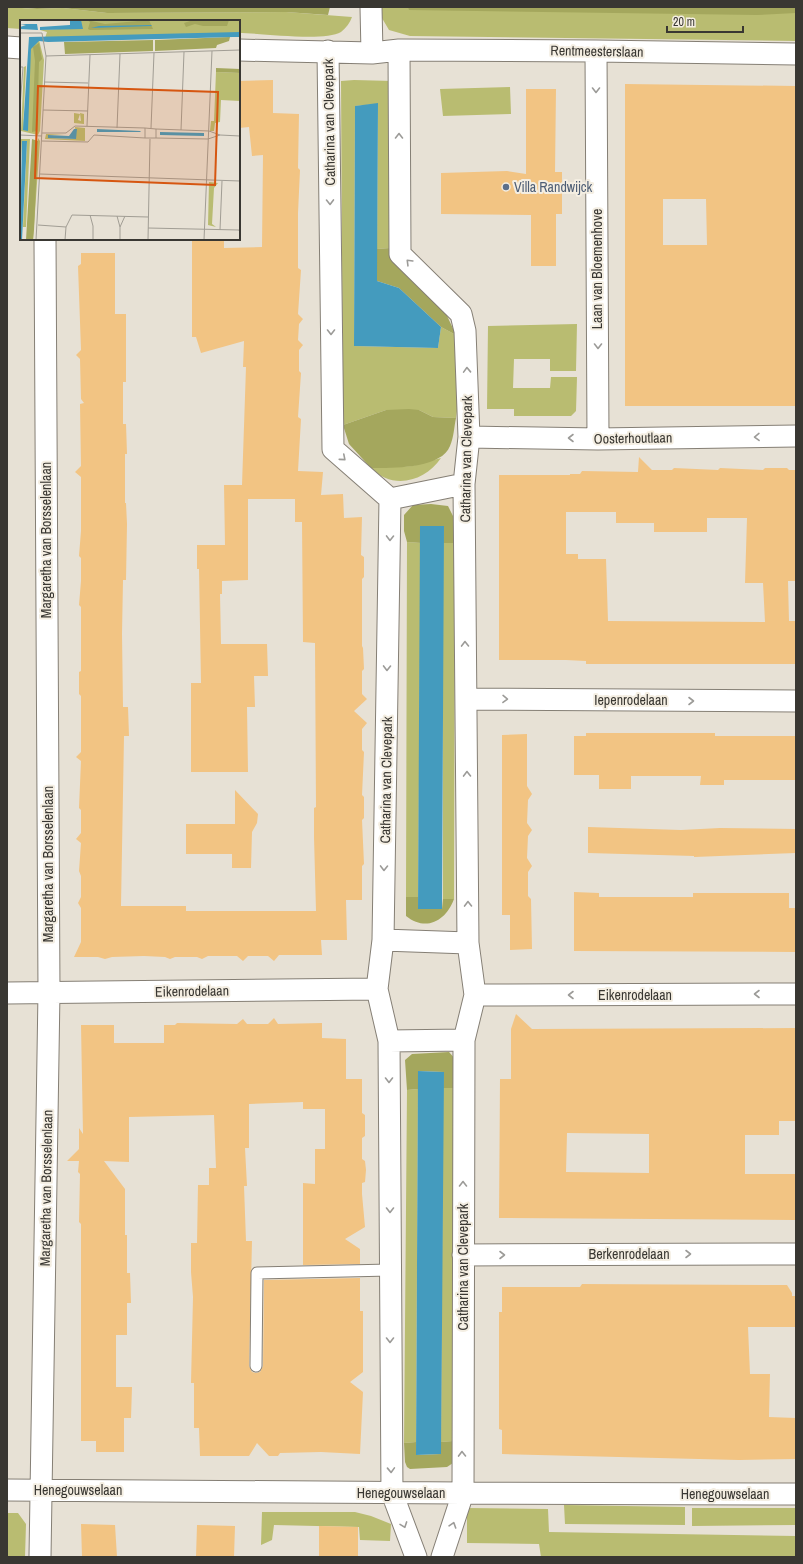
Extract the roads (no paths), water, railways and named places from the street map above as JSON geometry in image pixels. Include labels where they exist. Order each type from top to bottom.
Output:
[{"type":"street","points":[[371,7],[372,53]]},
{"type":"street","points":[[7,47],[20,48]]},
{"type":"street","points":[[240,50],[328,51]]},
{"type":"street","name":"Catharina van Clevepark","points":[[389,1041],[377,989],[383,940],[390,499],[333,449],[328,51],[372,53],[399,50],[400,254],[461,314],[465,331],[469,437],[464,484],[468,943],[475,995],[464,1040],[463,1493],[442,1557]]},
{"type":"street","name":"Rentmeesterslaan","points":[[399,50],[796,54]]},
{"type":"street","name":"Laan van Bloemenhove","points":[[596,51],[598,439]]},
{"type":"street","name":"Margaretha van Borsselenlaan","points":[[40,1557],[49,992],[45,240]]},
{"type":"street","name":"Oosterhoutlaan","points":[[469,437],[598,439],[796,436]]},
{"type":"street","points":[[390,499],[464,484]]},
{"type":"street","name":"Iepenrodelaan","points":[[466,699],[796,701]]},
{"type":"street","points":[[383,940],[468,943]]},
{"type":"street","name":"Eikenrodelaan","points":[[7,992],[377,989]]},
{"type":"street","name":"Eikenrodelaan","points":[[475,995],[796,994]]},
{"type":"street","points":[[416,1557],[392,1493],[389,1041],[464,1040]]},
{"type":"street","name":"Berkenrodelaan","points":[[463,1255],[796,1254]]},
{"type":"street","name":"Henegouwselaan","points":[[7,1490],[796,1494]]},
{"type":"lane","points":[[256,1366],[257,1273],[390,1270]]},
{"type":"water","points":[[378,103],[377,281],[399,288],[441,327],[438,348],[354,346],[355,106]]},
{"type":"water","points":[[420,526],[444,526],[442,909],[418,909]]},
{"type":"water","points":[[418,1071],[444,1072],[441,1454],[416,1455]]},
{"type":"place","name":"Villa Randwijck","points":[[506,187]]}]
